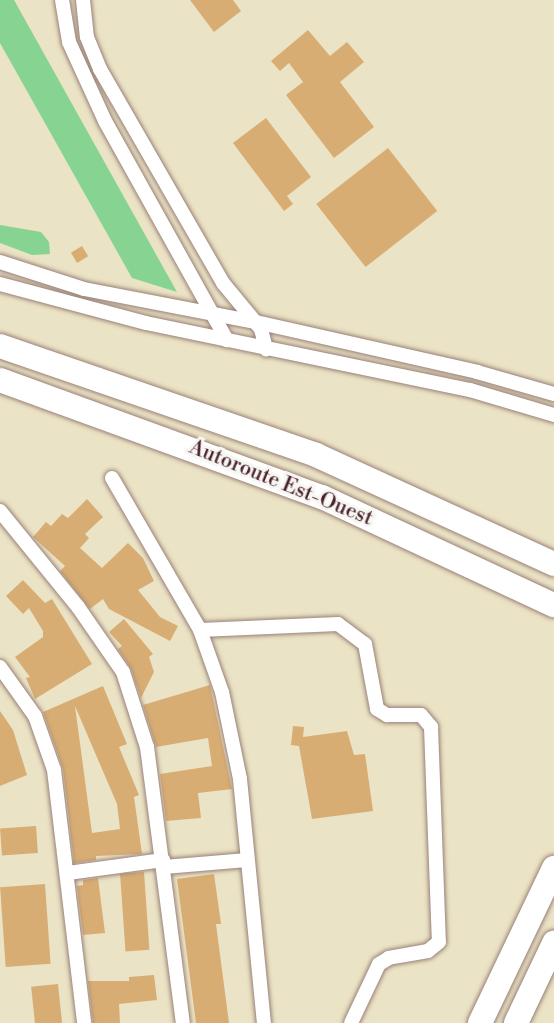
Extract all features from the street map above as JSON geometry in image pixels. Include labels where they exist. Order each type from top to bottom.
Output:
[{"type":"highway","name":"Autoroute Est-Ouest","points":[[0,346],[316,456],[554,564]]},
{"type":"highway","name":"Autoroute Est-Ouest","points":[[0,380],[322,497],[554,605]]},
{"type":"highway","points":[[480,1023],[554,868]]},
{"type":"highway","points":[[516,1023],[554,943]]},
{"type":"highway","points":[[487,1023],[517,948]]},
{"type":"street","points":[[62,0],[69,42],[105,122],[216,315],[227,340]]},
{"type":"street","points":[[83,0],[87,37],[111,90],[223,283],[256,322],[266,349]]},
{"type":"street","points":[[0,262],[84,289],[256,322],[477,372],[554,394]]},
{"type":"street","points":[[0,284],[87,309],[266,349],[470,390],[554,415]]},
{"type":"street","points":[[112,478],[200,630],[222,692],[240,779],[264,1023]]},
{"type":"street","points":[[0,511],[78,607],[123,672],[147,747],[183,1023]]},
{"type":"street","points":[[200,630],[338,624],[365,644],[377,709],[387,715],[421,716],[431,727],[439,942],[428,951],[389,958],[379,964],[351,1023]]},
{"type":"street","points":[[0,667],[35,716],[54,770],[84,1023]]},
{"type":"street","points":[[68,873],[164,864],[247,860]]},
{"type":"green space","points":[[0,0],[14,0],[177,292],[132,278],[0,43]]},
{"type":"green space","points":[[0,225],[41,232],[49,242],[50,254],[32,255],[0,243]]},
{"type":"building","points":[[190,0],[233,0],[241,11],[214,32]]},
{"type":"building","points":[[308,30],[330,56],[347,42],[364,62],[340,82],[374,127],[334,158],[286,95],[303,82],[289,63],[280,71],[271,61]]},
{"type":"building","points":[[266,118],[311,177],[287,196],[293,204],[284,211],[233,143]]},
{"type":"building","points":[[388,148],[437,211],[366,267],[316,204]]},
{"type":"building","points":[[82,246],[88,256],[77,263],[71,253]]},
{"type":"building","points":[[87,499],[103,517],[85,534],[89,538],[80,548],[102,568],[128,543],[143,558],[154,581],[138,590],[160,617],[178,626],[170,641],[109,609],[103,599],[90,609],[60,571],[65,566],[33,537],[46,522],[51,526],[62,514],[68,518]]},
{"type":"building","points":[[23,580],[45,603],[52,599],[92,664],[35,699],[26,678],[30,677],[15,657],[43,637],[43,631],[29,608],[23,614],[6,596]]},
{"type":"building","points":[[124,619],[153,654],[149,657],[154,672],[141,698],[131,669],[118,649],[122,646],[109,632]]},
{"type":"building","points":[[210,685],[232,789],[198,793],[201,818],[166,821],[160,774],[212,766],[208,738],[156,747],[143,705]]},
{"type":"building","points":[[103,686],[127,744],[119,747],[139,795],[134,797],[142,854],[96,856],[96,860],[74,863],[63,769],[43,712]],"holes":[[[75,706],[117,804],[120,829],[92,833]]]},
{"type":"building","points":[[0,711],[13,730],[27,775],[0,786]]},
{"type":"building","points":[[293,726],[304,727],[303,737],[347,731],[354,755],[365,754],[373,811],[312,819],[299,746],[291,745]]},
{"type":"building","points":[[36,826],[38,853],[2,855],[0,829]]},
{"type":"building","points":[[144,872],[149,950],[125,951],[120,874]]},
{"type":"building","points":[[214,874],[221,924],[216,924],[229,1023],[196,1023],[177,879]]},
{"type":"building","points":[[98,878],[105,933],[83,935],[77,886],[83,885],[83,880]]},
{"type":"building","points":[[45,884],[51,964],[6,967],[0,887]]},
{"type":"building","points":[[154,975],[157,1000],[119,1004],[120,1023],[93,1023],[88,981],[129,981],[129,977]]},
{"type":"building","points":[[58,984],[62,1023],[35,1023],[31,987]]}]
